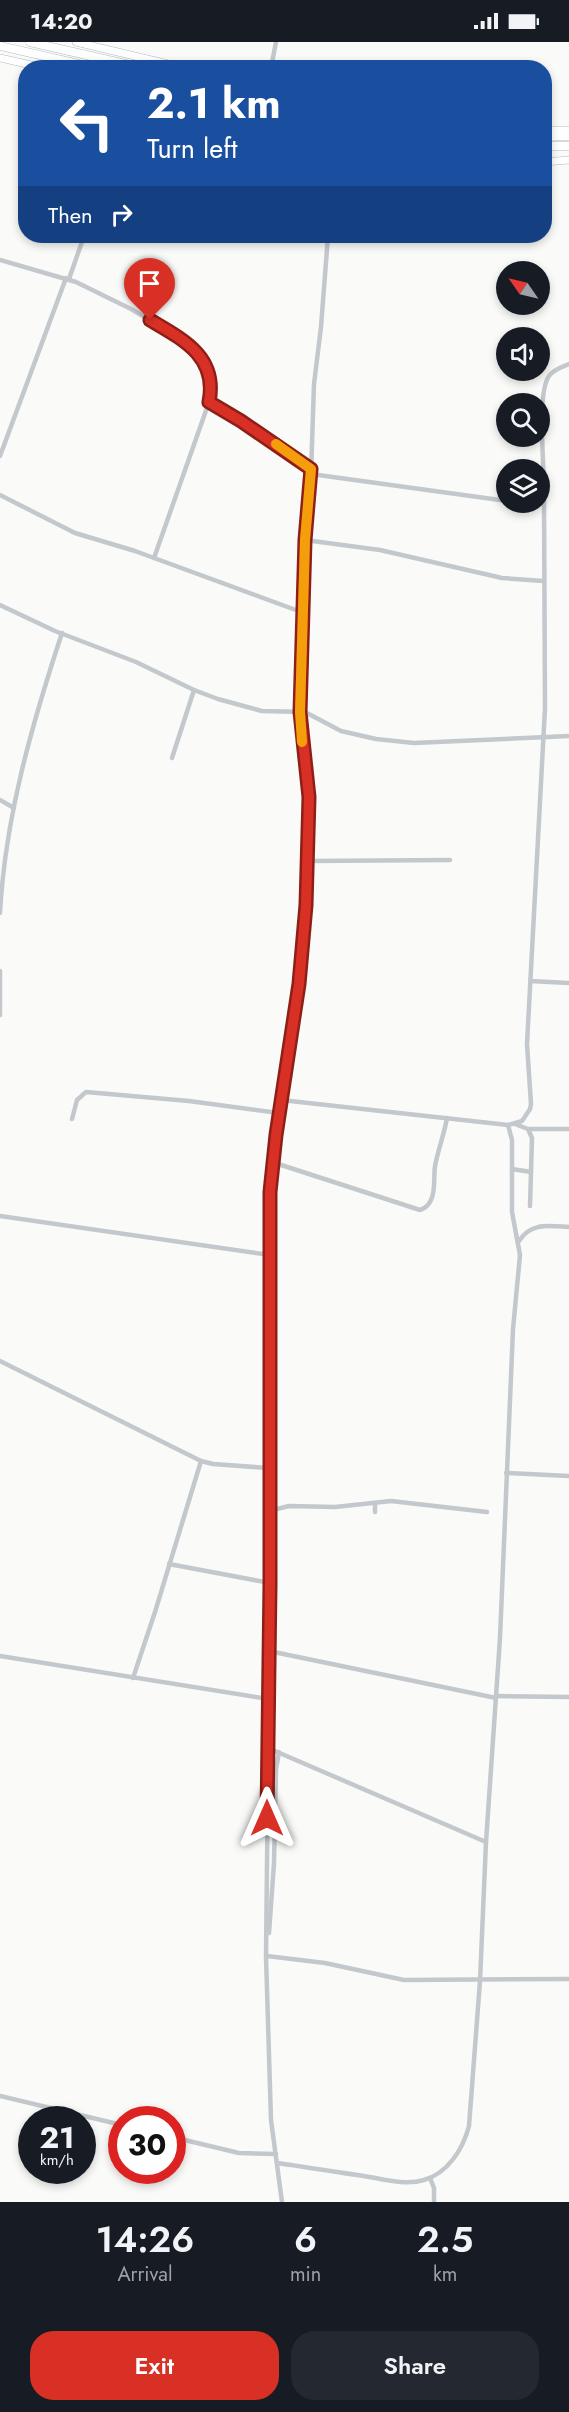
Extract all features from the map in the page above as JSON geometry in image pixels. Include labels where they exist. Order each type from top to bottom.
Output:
[{"type":"main road","points":[[30,42],[109,60]]},
{"type":"main road","points":[[0,46],[61,60]]},
{"type":"main road","points":[[552,137],[569,136]]},
{"type":"main road","points":[[552,146],[568,146]]},
{"type":"main road","points":[[552,149],[568,146]]},
{"type":"street","points":[[76,42],[151,60]]},
{"type":"street","points":[[273,60],[276,42]]},
{"type":"street","points":[[0,58],[18,62]]},
{"type":"street","points":[[552,130],[569,129]]},
{"type":"street","points":[[552,161],[569,160]]},
{"type":"street","points":[[0,456],[81,243]]},
{"type":"street","points":[[282,2202],[270,2108],[266,1957],[270,1583],[268,1468],[270,1192],[272,1162],[301,965],[308,861],[309,797],[300,712],[305,540],[311,471],[314,384],[327,243]]},
{"type":"street","points":[[0,260],[68,279],[131,309],[177,336],[196,351],[210,375],[212,384],[209,402],[154,558]]},
{"type":"street","points":[[544,459],[545,387],[550,374],[569,364]]},
{"type":"street","points":[[209,402],[241,421],[311,471],[496,499]]},
{"type":"street","points":[[0,495],[75,533],[154,558],[304,613]]},
{"type":"street","points":[[281,1100],[508,1125],[522,1121],[531,1109],[527,1044],[544,737],[544,513]]},
{"type":"street","points":[[305,540],[380,550],[502,578],[543,581]]},
{"type":"street","points":[[0,605],[62,633],[136,662],[194,690],[251,709],[310,713],[341,731],[395,742],[414,743],[569,736]]},
{"type":"street","points":[[0,913],[14,808],[34,721],[62,633]]},
{"type":"street","points":[[172,758],[194,690]]},
{"type":"street","points":[[0,800],[14,808]]},
{"type":"street","points":[[308,861],[450,860]]},
{"type":"street","points":[[0,970],[0,1015]]},
{"type":"street","points":[[531,981],[569,982]]},
{"type":"street","points":[[72,1119],[79,1096],[90,1091],[279,1113]]},
{"type":"street","points":[[272,1162],[420,1210],[428,1205],[432,1195],[436,1164],[447,1118]]},
{"type":"street","points":[[515,1124],[528,1129],[569,1129]]},
{"type":"street","points":[[277,2163],[405,2182],[430,2178],[454,2158],[466,2138],[469,2126],[480,1981],[486,1842],[496,1697],[513,1329],[520,1255],[512,1212],[512,1140],[508,1125]]},
{"type":"street","points":[[528,1129],[532,1138],[530,1206]]},
{"type":"street","points":[[512,1169],[531,1172]]},
{"type":"street","points":[[0,1216],[270,1255]]},
{"type":"street","points":[[519,1240],[526,1231],[536,1226],[569,1227]]},
{"type":"street","points":[[0,1360],[201,1461],[268,1468]]},
{"type":"street","points":[[133,1678],[201,1461]]},
{"type":"street","points":[[506,1473],[569,1476]]},
{"type":"street","points":[[269,1511],[289,1506],[335,1507],[397,1501],[487,1512]]},
{"type":"street","points":[[375,1503],[375,1512]]},
{"type":"street","points":[[169,1564],[270,1583]]},
{"type":"street","points":[[269,1652],[496,1697],[569,1696]]},
{"type":"street","points":[[0,1656],[268,1699]]},
{"type":"street","points":[[268,1748],[486,1842]]},
{"type":"street","points":[[266,1957],[273,1887],[276,1769],[279,1752]]},
{"type":"street","points":[[266,1957],[319,1962],[392,1979],[480,1981],[569,1979]]},
{"type":"street","points":[[0,2096],[108,2122]]},
{"type":"street","points":[[186,2141],[239,2153],[276,2154]]},
{"type":"street","points":[[430,2178],[434,2188],[434,2202]]},
{"type":"slow traffic","points":[[276,444],[311,469],[305,540],[300,712],[302,742]]},
{"type":"route","points":[[150,320],[177,336],[202,358],[212,384],[209,402],[231,414],[311,469],[305,540],[300,712],[309,797],[306,905],[299,984],[270,1179],[268,1468],[270,1583],[267,1818]]}]
